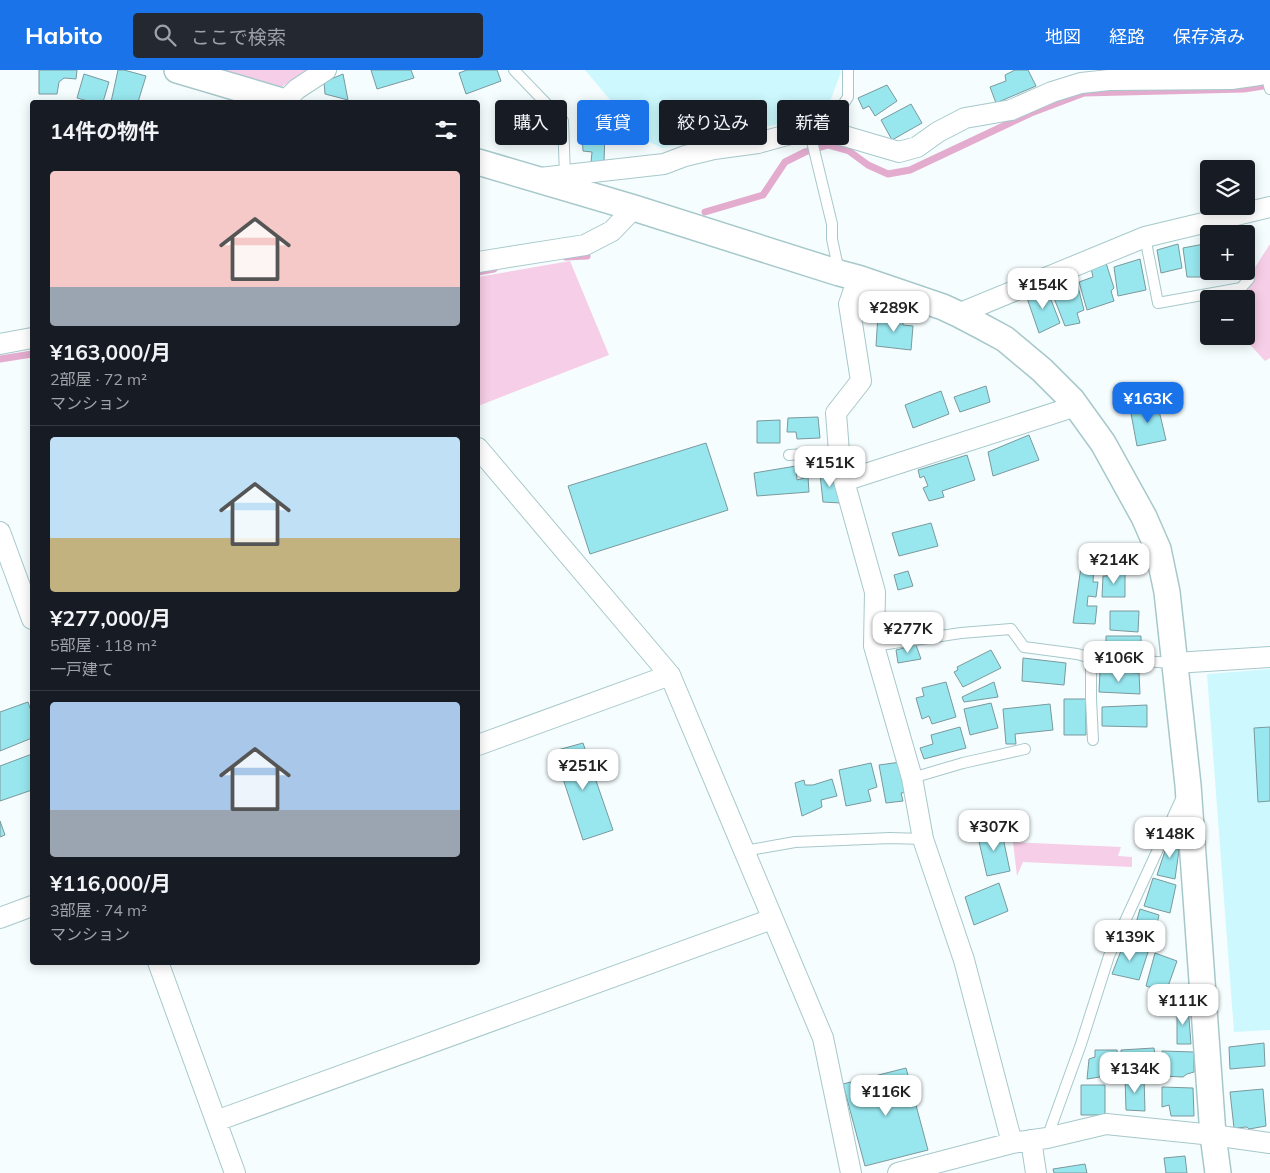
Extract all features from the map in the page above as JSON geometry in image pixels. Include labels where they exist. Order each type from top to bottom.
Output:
[{"type":"street","points":[[177,70],[278,100]]},
{"type":"street","points":[[287,100],[297,89],[326,70]]},
{"type":"street","points":[[849,137],[899,152],[917,146],[938,132],[965,118],[1011,110],[1052,92],[1081,83],[1109,80],[1231,79],[1259,75],[1267,77]]},
{"type":"street","points":[[533,179],[664,164],[685,156],[714,149],[777,139]]},
{"type":"street","points":[[480,163],[634,208],[943,307],[1004,339],[1042,370],[1072,400],[1103,443],[1144,517],[1158,549],[1167,592],[1188,785],[1213,1135],[1218,1173]]},
{"type":"street","points":[[958,314],[1145,237],[1270,207]]},
{"type":"street","points":[[480,262],[585,244],[612,231],[634,208]]},
{"type":"street","points":[[849,276],[849,304],[861,381],[836,414],[839,452],[844,481],[874,592],[874,646],[912,778],[924,839],[964,960],[1030,1140],[1036,1173]]},
{"type":"street","points":[[0,344],[30,338]]},
{"type":"street","points":[[844,481],[1076,406]]},
{"type":"street","points":[[480,450],[670,675],[823,1038],[851,1173]]},
{"type":"street","points":[[0,532],[30,614]]},
{"type":"street","points":[[1175,664],[1270,657]]},
{"type":"street","points":[[480,744],[670,675]]},
{"type":"street","points":[[0,918],[30,907]]},
{"type":"street","points":[[216,1121],[772,919]]},
{"type":"street","points":[[159,965],[235,1173]]},
{"type":"street","points":[[898,1173],[1030,1140],[1106,1124],[1270,1143]]},
{"type":"lane","points":[[514,70],[563,121],[565,176]]},
{"type":"lane","points":[[846,100],[848,97],[848,70]]},
{"type":"lane","points":[[814,145],[832,224],[832,239],[849,276]]},
{"type":"lane","points":[[1145,237],[1158,303],[1241,288],[1248,280]]},
{"type":"lane","points":[[789,455],[839,452]]},
{"type":"lane","points":[[874,646],[961,633],[1011,629],[1024,647],[1077,654],[1091,658],[1175,664]]},
{"type":"lane","points":[[1091,658],[1092,740]]},
{"type":"lane","points":[[912,778],[962,763],[1025,750]]},
{"type":"lane","points":[[1030,1140],[1082,1044],[1109,956],[1188,785]]},
{"type":"lane","points":[[744,851],[795,842],[890,838],[924,839]]},
{"type":"shaded area","points":[[218,70],[308,70],[280,88]]},
{"type":"shaded area","points":[[585,70],[840,70],[841,72],[830,100],[777,100],[777,124],[767,126],[767,100],[659,100],[659,145],[677,145],[662,148],[649,142],[649,100],[610,100]]},
{"type":"shaded area","points":[[1270,244],[1270,358],[1265,361],[1250,345],[1255,345],[1255,290],[1240,290],[1247,280],[1255,280],[1255,267]]},
{"type":"shaded area","points":[[570,261],[609,355],[480,405],[480,277]]},
{"type":"shaded area","points":[[1270,669],[1270,1030],[1234,1032],[1207,674]]},
{"type":"shaded area","points":[[1013,842],[1121,847],[1118,856],[1132,857],[1132,867],[1023,862],[1017,876]]},
{"type":"building","points":[[39,70],[77,70],[76,79],[64,78],[59,82],[57,94],[39,94]]},
{"type":"building","points":[[118,70],[146,76],[139,100],[111,100]]},
{"type":"building","points":[[371,70],[411,70],[414,78],[377,89]]},
{"type":"building","points":[[467,70],[497,70],[501,81],[466,94],[459,73]]},
{"type":"building","points":[[1015,70],[1028,70],[1036,86],[996,103],[990,87],[1006,81],[1005,75]]},
{"type":"building","points":[[84,74],[109,82],[104,100],[77,98]]},
{"type":"building","points":[[343,74],[348,100],[325,94],[324,82]]},
{"type":"building","points":[[887,85],[897,101],[875,116],[869,106],[863,109],[858,98]]},
{"type":"building","points":[[911,104],[922,123],[892,140],[881,120]]},
{"type":"building","points":[[583,145],[605,145],[604,162],[591,163],[592,152],[583,151]]},
{"type":"building","points":[[1178,244],[1182,268],[1161,273],[1157,250]]},
{"type":"building","points":[[1200,245],[1200,277],[1187,277],[1183,248]]},
{"type":"building","points":[[1140,259],[1146,290],[1118,296],[1114,267]]},
{"type":"building","points":[[1106,263],[1114,288],[1111,291],[1114,301],[1087,310],[1079,282],[1093,277],[1091,268]]},
{"type":"building","points":[[1077,283],[1084,310],[1077,313],[1080,323],[1065,326],[1052,293]]},
{"type":"building","points":[[1046,287],[1060,323],[1039,333],[1026,295]]},
{"type":"building","points":[[878,315],[903,315],[903,325],[913,326],[911,350],[876,346]]},
{"type":"building","points":[[986,386],[990,402],[960,412],[954,397]]},
{"type":"building","points":[[941,391],[949,414],[913,428],[905,405]]},
{"type":"building","points":[[1157,402],[1166,440],[1137,446],[1130,408]]},
{"type":"building","points":[[818,417],[820,438],[797,439],[796,432],[787,432],[788,418]]},
{"type":"building","points":[[780,420],[780,443],[757,443],[757,421]]},
{"type":"building","points":[[1029,435],[1039,460],[993,476],[988,452]]},
{"type":"building","points":[[706,443],[728,510],[590,554],[568,486]]},
{"type":"building","points":[[967,455],[975,480],[942,491],[944,497],[929,501],[923,488],[928,486],[924,476],[920,478],[918,470]]},
{"type":"building","points":[[796,466],[797,480],[808,477],[809,492],[757,496],[754,473]]},
{"type":"building","points":[[837,473],[841,503],[823,502],[820,474]]},
{"type":"building","points":[[931,523],[938,546],[899,556],[892,533]]},
{"type":"building","points":[[1094,565],[1093,582],[1098,582],[1096,597],[1088,596],[1087,606],[1097,606],[1095,624],[1073,623],[1081,567]]},
{"type":"building","points":[[908,571],[913,586],[898,590],[894,575]]},
{"type":"building","points":[[1106,572],[1125,572],[1125,597],[1102,597],[1103,576],[1107,576]]},
{"type":"building","points":[[1110,611],[1139,611],[1138,632],[1110,630]]},
{"type":"building","points":[[1106,636],[1141,636],[1141,653],[1106,652]]},
{"type":"building","points":[[916,645],[921,659],[898,663],[896,650]]},
{"type":"building","points":[[991,650],[1001,668],[963,687],[954,672],[958,670],[957,667]]},
{"type":"building","points":[[1023,658],[1066,663],[1064,685],[1022,681]]},
{"type":"building","points":[[1100,671],[1139,673],[1140,694],[1099,692]]},
{"type":"building","points":[[946,682],[956,717],[932,724],[929,716],[922,719],[916,698],[924,696],[922,688]]},
{"type":"building","points":[[994,682],[998,697],[964,702],[962,697]]},
{"type":"building","points":[[1064,699],[1086,699],[1086,735],[1064,735]]},
{"type":"building","points":[[28,702],[30,708],[30,739],[0,751],[0,712]]},
{"type":"building","points":[[991,703],[998,728],[970,735],[964,709]]},
{"type":"building","points":[[1050,704],[1053,730],[1015,734],[1016,744],[1006,744],[1003,709]]},
{"type":"building","points":[[1147,705],[1147,727],[1102,726],[1102,707]]},
{"type":"building","points":[[960,727],[966,748],[924,759],[920,748],[933,744],[931,735]]},
{"type":"building","points":[[1270,727],[1270,801],[1258,802],[1254,728]]},
{"type":"building","points":[[583,743],[613,830],[583,840],[554,751]]},
{"type":"building","points":[[30,755],[30,791],[0,801],[0,766]]},
{"type":"building","points":[[901,762],[908,792],[901,793],[903,801],[886,803],[879,765]]},
{"type":"building","points":[[871,763],[877,787],[868,790],[871,801],[846,806],[839,770]]},
{"type":"building","points":[[832,779],[837,796],[821,800],[822,807],[802,816],[795,783],[804,780],[805,785],[813,785]]},
{"type":"building","points":[[0,821],[5,835],[0,837]]},
{"type":"building","points":[[1001,828],[1010,871],[987,876],[977,833]]},
{"type":"building","points":[[1171,833],[1177,834],[1175,847],[1179,850],[1175,879],[1157,875]]},
{"type":"building","points":[[1153,878],[1176,885],[1170,913],[1144,906]]},
{"type":"building","points":[[999,883],[1008,911],[974,925],[965,897]]},
{"type":"building","points":[[1140,909],[1159,915],[1152,947],[1131,941]]},
{"type":"building","points":[[1124,943],[1148,952],[1139,980],[1112,974]]},
{"type":"building","points":[[1155,953],[1177,961],[1166,992],[1146,986]]},
{"type":"building","points":[[1177,1006],[1188,1006],[1191,1044],[1177,1044]]},
{"type":"building","points":[[1264,1043],[1265,1066],[1230,1069],[1229,1047]]},
{"type":"building","points":[[1154,1048],[1156,1062],[1148,1062],[1148,1071],[1123,1071],[1121,1050]]},
{"type":"building","points":[[1095,1050],[1117,1050],[1119,1074],[1087,1079],[1089,1059],[1095,1057]]},
{"type":"building","points":[[1162,1051],[1194,1052],[1194,1072],[1183,1077],[1161,1076]]},
{"type":"building","points":[[906,1068],[928,1150],[865,1166],[843,1084]]},
{"type":"building","points":[[1125,1076],[1144,1077],[1145,1111],[1126,1110]]},
{"type":"building","points":[[1081,1085],[1105,1085],[1105,1115],[1081,1115]]},
{"type":"building","points":[[1162,1087],[1193,1088],[1194,1116],[1171,1116],[1169,1105],[1162,1107]]},
{"type":"building","points":[[1263,1089],[1266,1126],[1249,1129],[1247,1127],[1234,1128],[1230,1092]]},
{"type":"building","points":[[1185,1156],[1187,1173],[1166,1173],[1164,1158]]},
{"type":"building","points":[[1085,1164],[1087,1173],[1054,1173],[1053,1169]]},
{"type":"waterway","points":[[705,212],[763,195],[785,162],[805,152],[828,145],[849,151],[868,165],[888,174],[910,170],[1031,113],[1084,93],[1244,89],[1270,85]]},
{"type":"waterway","points":[[566,257],[587,256]]},
{"type":"waterway","points":[[480,272],[494,269]]},
{"type":"waterway","points":[[0,359],[30,354]]}]
